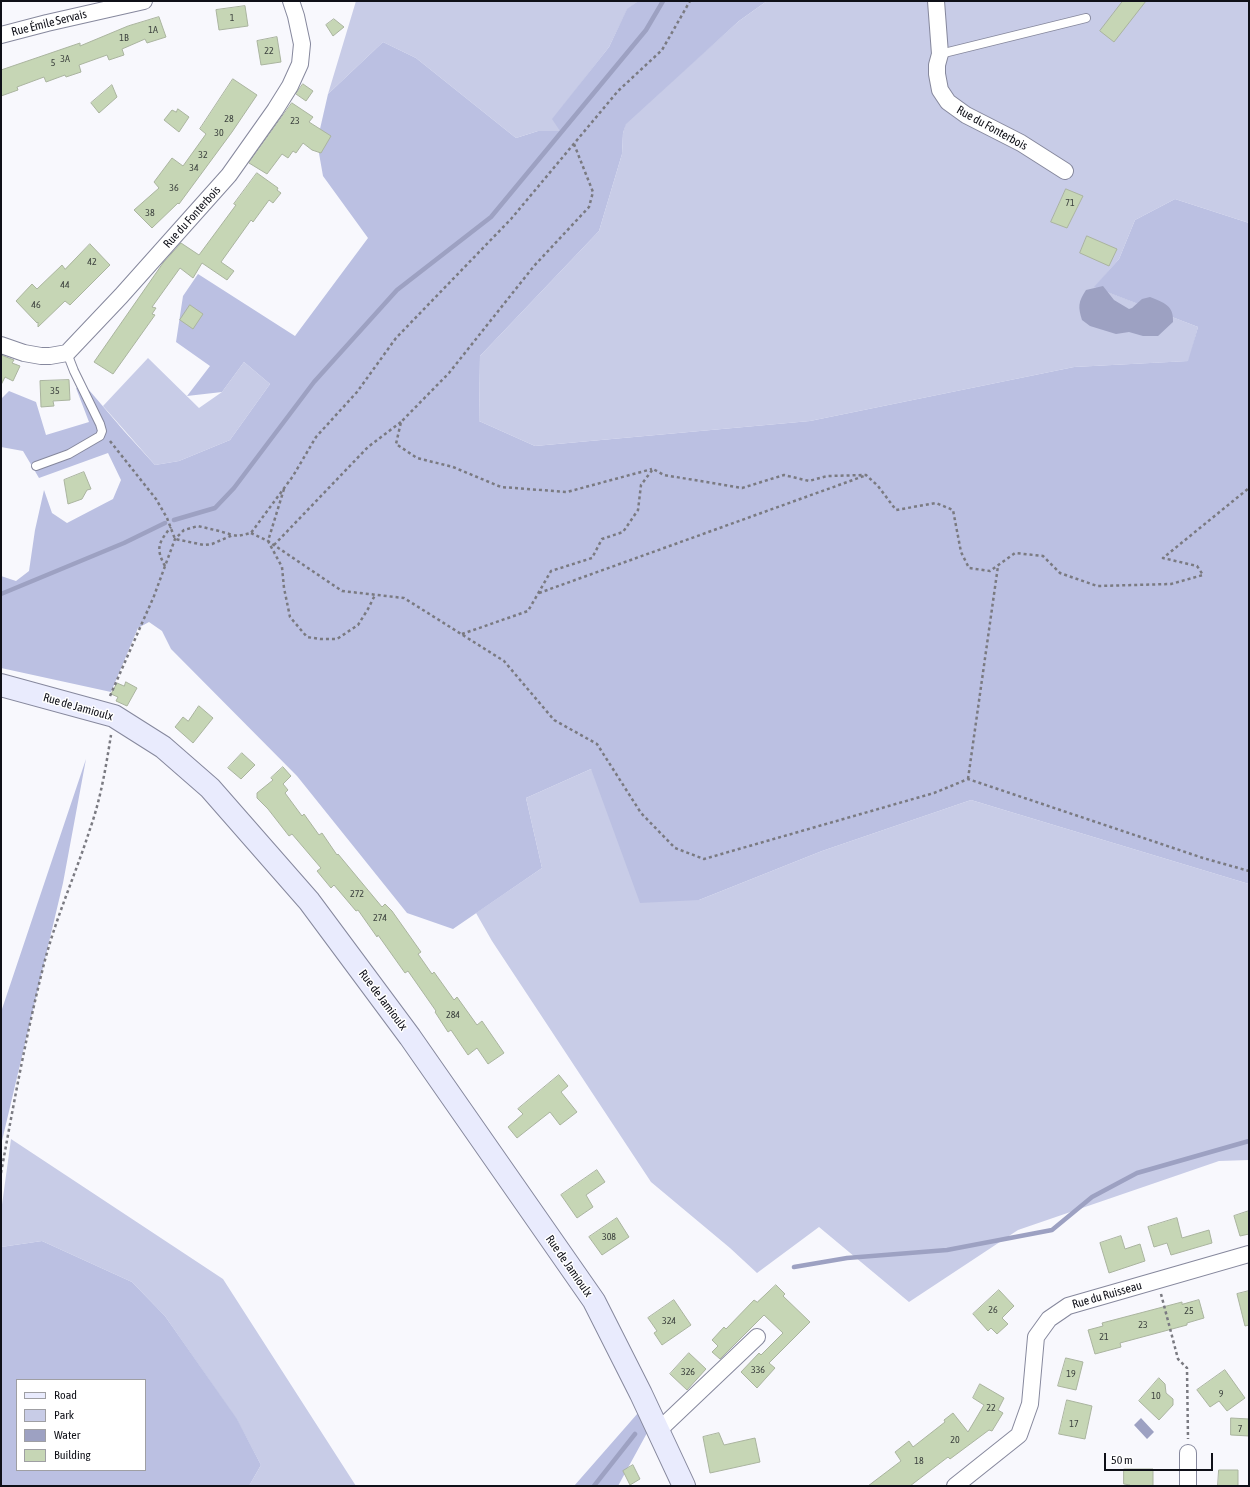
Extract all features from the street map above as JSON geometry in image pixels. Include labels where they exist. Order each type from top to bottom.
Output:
[{"type":"street","name":"Rue Émile Servais","points":[[1,35],[144,1]]},
{"type":"street","name":"Rue du Fonterbois","points":[[67,353],[229,175],[275,110],[290,86],[300,64],[302,54],[302,44],[291,1]]},
{"type":"street","name":"Rue du Fonterbois","points":[[936,1],[940,54],[937,65],[938,83],[940,90],[948,102],[966,115],[1021,144],[1065,170]]},
{"type":"street","points":[[1,345],[24,353],[41,356],[67,353]]},
{"type":"street","name":"Rue de Jamioulx","points":[[1,685],[114,716],[163,747],[210,788],[309,901],[410,1037],[594,1301],[641,1394],[684,1486]]},
{"type":"street","name":"Rue du Ruisseau","points":[[955,1486],[1019,1435],[1030,1404],[1036,1336],[1049,1319],[1068,1306],[1249,1254]]},
{"type":"street","points":[[658,1431],[757,1337]]},
{"type":"street","points":[[1188,1453],[1188,1486]]},
{"type":"lane","points":[[940,54],[1086,18]]},
{"type":"lane","points":[[36,466],[70,454],[100,436],[102,431],[67,353]]},
{"type":"path","points":[[251,533],[293,476],[316,437],[357,392],[396,338],[511,219],[618,91],[662,50],[690,1]]},
{"type":"path","points":[[274,545],[368,447],[401,422],[449,373],[534,266],[589,207],[593,192],[574,144]]},
{"type":"path","points":[[401,422],[396,444],[417,458],[453,467],[501,487],[567,492],[653,469],[664,475],[742,488],[784,475],[809,481],[827,476],[866,475],[878,486],[896,510],[936,503],[953,510],[961,552],[969,568],[990,571],[1015,553],[1043,556],[1060,573],[1096,586],[1171,584],[1203,575],[1197,566],[1163,558],[1249,488]]},
{"type":"path","points":[[102,431],[156,499],[167,518],[175,539]]},
{"type":"path","points":[[461,634],[528,611],[551,571],[592,558],[602,539],[623,532],[638,510],[641,485],[653,469]]},
{"type":"path","points":[[539,593],[866,475]]},
{"type":"path","points":[[285,487],[268,541],[282,568],[284,588],[290,617],[306,637],[337,640],[358,624],[375,595]]},
{"type":"path","points":[[1,1174],[22,1060],[46,960],[66,893],[91,828],[106,771],[114,716],[110,697],[154,596],[175,539],[184,530],[198,526],[219,530],[238,536],[251,533],[268,541],[342,591],[404,598],[504,661],[554,720],[597,744],[641,814],[675,848],[704,859],[934,793],[968,779],[1203,858],[1249,871]]},
{"type":"path","points":[[165,567],[158,549],[164,535],[171,527]]},
{"type":"path","points":[[175,539],[204,545],[212,544],[233,535]]},
{"type":"path","points":[[968,779],[998,565]]},
{"type":"path","points":[[1158,1280],[1178,1359],[1187,1368],[1188,1453]]},
{"type":"green space","points":[[356,1],[638,1],[627,10],[609,47],[553,119],[561,131],[538,131],[516,138],[416,58],[383,42],[328,94]]},
{"type":"green space","points":[[767,1],[1249,1],[1249,223],[1175,199],[1135,220],[1119,259],[1095,287],[1198,327],[1189,361],[1074,367],[810,421],[535,446],[479,421],[480,356],[599,231],[622,154],[623,133],[626,122],[739,21]]},
{"type":"green space","points":[[148,358],[199,408],[222,392],[244,362],[270,384],[230,440],[179,461],[155,465],[103,406]]},
{"type":"green space","points":[[591,769],[699,900],[822,851],[971,800],[1249,884],[1249,1160],[1219,1161],[1018,1230],[909,1302],[819,1227],[757,1273],[730,1248],[651,1182],[492,941],[476,913],[542,868],[526,798]]},
{"type":"green space","points":[[11,1139],[223,1279],[356,1486],[249,1486],[261,1465],[237,1420],[165,1316],[132,1282],[42,1241],[1,1247],[1,1212]]},
{"type":"shaded area","points":[[638,1],[767,1],[739,21],[626,124],[623,133],[622,154],[599,231],[480,356],[479,421],[535,446],[810,421],[1074,367],[1188,361],[1198,327],[1094,287],[1119,259],[1135,220],[1175,199],[1249,223],[1249,884],[971,800],[822,851],[699,900],[640,903],[591,769],[526,798],[542,868],[453,929],[407,913],[297,776],[171,649],[162,631],[149,622],[138,628],[111,692],[1,668],[1,576],[16,581],[29,571],[35,530],[44,490],[52,513],[67,523],[113,499],[121,480],[108,453],[39,478],[23,451],[1,447],[1,399],[9,391],[36,402],[46,435],[89,422],[76,388],[89,390],[155,465],[179,461],[230,440],[270,384],[244,362],[222,392],[187,396],[210,366],[176,342],[183,296],[198,274],[295,336],[368,238],[323,176],[317,142],[328,94],[383,42],[416,58],[516,138],[538,131],[560,131],[552,119],[609,47],[627,9]]},
{"type":"shaded area","points":[[86,759],[63,883],[1,1145],[1,1012]]},
{"type":"shaded area","points":[[42,1241],[132,1282],[165,1316],[237,1419],[261,1465],[249,1486],[1,1486],[1,1247]]},
{"type":"shaded area","points":[[638,1413],[647,1433],[618,1486],[574,1486]]},
{"type":"water","points":[[1103,286],[1114,300],[1129,309],[1142,299],[1150,297],[1164,303],[1172,312],[1173,322],[1158,336],[1143,336],[1129,332],[1116,334],[1090,326],[1082,320],[1079,308],[1080,301],[1086,290]]},
{"type":"water","points":[[1141,1418],[1154,1432],[1147,1439],[1134,1425]]},
{"type":"building","points":[[1123,1],[1146,1],[1114,42],[1100,31]]},
{"type":"building","points":[[245,6],[248,26],[219,30],[216,10]]},
{"type":"building","points":[[159,17],[166,37],[147,43],[145,39],[122,49],[124,55],[109,60],[107,55],[79,65],[81,72],[66,77],[65,75],[46,82],[44,77],[17,87],[18,90],[1,96],[1,70],[80,43],[80,46],[128,26]]},
{"type":"building","points":[[334,19],[344,27],[333,36],[326,25]]},
{"type":"building","points":[[277,37],[281,62],[261,65],[257,41]]},
{"type":"building","points":[[233,79],[257,95],[232,132],[179,204],[178,203],[152,228],[134,210],[159,188],[154,182],[172,158],[183,166],[206,134],[200,129]]},
{"type":"building","points":[[303,84],[313,91],[306,101],[296,94]]},
{"type":"building","points":[[112,85],[117,97],[99,113],[91,103]]},
{"type":"building","points":[[292,103],[313,117],[309,122],[331,136],[321,153],[312,150],[303,143],[296,153],[293,151],[288,158],[282,154],[267,174],[249,163]]},
{"type":"building","points":[[178,109],[189,117],[179,132],[164,120],[172,110],[176,112]]},
{"type":"building","points":[[257,173],[278,188],[277,190],[281,193],[273,203],[269,200],[253,222],[251,220],[221,262],[234,271],[227,280],[202,263],[193,278],[180,268],[152,307],[156,308],[152,314],[155,315],[113,374],[94,362],[163,263],[181,243],[199,255],[236,205],[234,204]]},
{"type":"building","points":[[1066,189],[1083,196],[1067,228],[1051,222]]},
{"type":"building","points":[[1087,236],[1117,249],[1109,266],[1080,253]]},
{"type":"building","points":[[90,244],[110,265],[70,305],[65,301],[38,327],[38,322],[37,323],[16,301],[32,284],[37,289],[62,265],[65,269]]},
{"type":"building","points":[[190,305],[203,314],[193,329],[180,320]]},
{"type":"building","points":[[1,355],[14,360],[12,363],[20,366],[13,381],[5,377],[1,385]]},
{"type":"building","points":[[69,380],[70,400],[53,401],[54,406],[41,407],[40,381]]},
{"type":"building","points":[[84,472],[91,489],[87,490],[82,499],[68,504],[64,480]]},
{"type":"building","points":[[126,682],[137,688],[127,706],[116,701],[118,697],[111,694],[117,683],[124,686]]},
{"type":"building","points":[[199,706],[213,718],[193,743],[175,727],[183,717],[188,721]]},
{"type":"building","points":[[242,753],[255,765],[241,779],[228,768]]},
{"type":"building","points":[[283,767],[291,776],[283,784],[288,790],[285,793],[302,816],[304,814],[319,835],[322,833],[337,855],[338,854],[382,907],[385,904],[392,911],[421,952],[418,954],[432,974],[434,972],[454,1000],[457,997],[477,1025],[482,1021],[504,1053],[488,1064],[477,1048],[468,1055],[451,1030],[448,1032],[435,1012],[436,1011],[408,971],[405,973],[358,910],[356,911],[334,885],[331,888],[317,871],[321,868],[292,834],[289,836],[268,809],[257,798],[257,793],[273,780],[271,778]]},
{"type":"building","points":[[559,1075],[568,1086],[561,1092],[577,1112],[560,1125],[550,1112],[517,1138],[508,1127],[523,1114],[518,1109]]},
{"type":"building","points":[[597,1170],[605,1182],[586,1195],[593,1207],[577,1218],[561,1195]]},
{"type":"building","points":[[1249,1211],[1249,1234],[1240,1236],[1234,1216]]},
{"type":"building","points":[[617,1218],[629,1237],[602,1255],[589,1237]]},
{"type":"building","points":[[1177,1218],[1182,1238],[1209,1230],[1212,1243],[1171,1255],[1167,1243],[1154,1247],[1148,1227]]},
{"type":"building","points":[[1121,1236],[1125,1249],[1140,1244],[1145,1261],[1109,1273],[1100,1243]]},
{"type":"building","points":[[776,1285],[785,1294],[783,1296],[810,1322],[769,1363],[775,1368],[757,1388],[741,1372],[759,1353],[761,1355],[783,1333],[764,1315],[720,1359],[712,1352],[718,1346],[712,1340],[724,1327],[726,1329],[754,1300],[757,1302]]},
{"type":"building","points":[[999,1290],[1014,1306],[1002,1318],[1008,1324],[997,1334],[991,1328],[988,1331],[973,1314]]},
{"type":"building","points":[[1249,1291],[1249,1325],[1245,1326],[1237,1294]]},
{"type":"building","points":[[674,1300],[691,1325],[662,1345],[654,1333],[657,1331],[648,1318]]},
{"type":"building","points":[[1199,1300],[1204,1318],[1187,1323],[1187,1325],[1120,1343],[1121,1347],[1095,1354],[1088,1330],[1103,1326],[1102,1323],[1182,1302],[1182,1304]]},
{"type":"building","points":[[689,1353],[706,1369],[687,1390],[670,1374]]},
{"type":"building","points":[[1066,1358],[1083,1362],[1076,1390],[1058,1386]]},
{"type":"building","points":[[1225,1370],[1245,1398],[1227,1411],[1219,1401],[1210,1407],[1197,1390]]},
{"type":"building","points":[[1159,1378],[1165,1384],[1166,1393],[1173,1399],[1173,1405],[1159,1420],[1139,1401]]},
{"type":"building","points":[[980,1384],[1004,1398],[998,1410],[1003,1413],[992,1431],[989,1430],[950,1459],[948,1457],[910,1486],[868,1486],[901,1461],[895,1452],[909,1441],[913,1447],[945,1422],[944,1420],[953,1413],[968,1432],[984,1405],[973,1398]]},
{"type":"building","points":[[1067,1400],[1092,1406],[1085,1439],[1059,1434]]},
{"type":"building","points":[[1231,1418],[1249,1419],[1249,1436],[1231,1435]]},
{"type":"building","points":[[719,1433],[724,1445],[755,1438],[760,1462],[710,1473],[703,1437]]},
{"type":"building","points":[[633,1465],[640,1479],[630,1485],[623,1471]]},
{"type":"building","points":[[1124,1469],[1153,1469],[1153,1486],[1130,1486],[1124,1484]]},
{"type":"building","points":[[1219,1470],[1238,1470],[1238,1486],[1218,1486]]},
{"type":"waterway","points":[[174,520],[215,508],[234,488],[314,382],[397,290],[491,217],[646,30],[663,1]]},
{"type":"waterway","points":[[1,594],[124,543],[165,523]]},
{"type":"waterway","points":[[794,1267],[847,1258],[947,1250],[1052,1230],[1092,1197],[1137,1173],[1249,1141]]},
{"type":"waterway","points":[[594,1486],[635,1434]]}]
